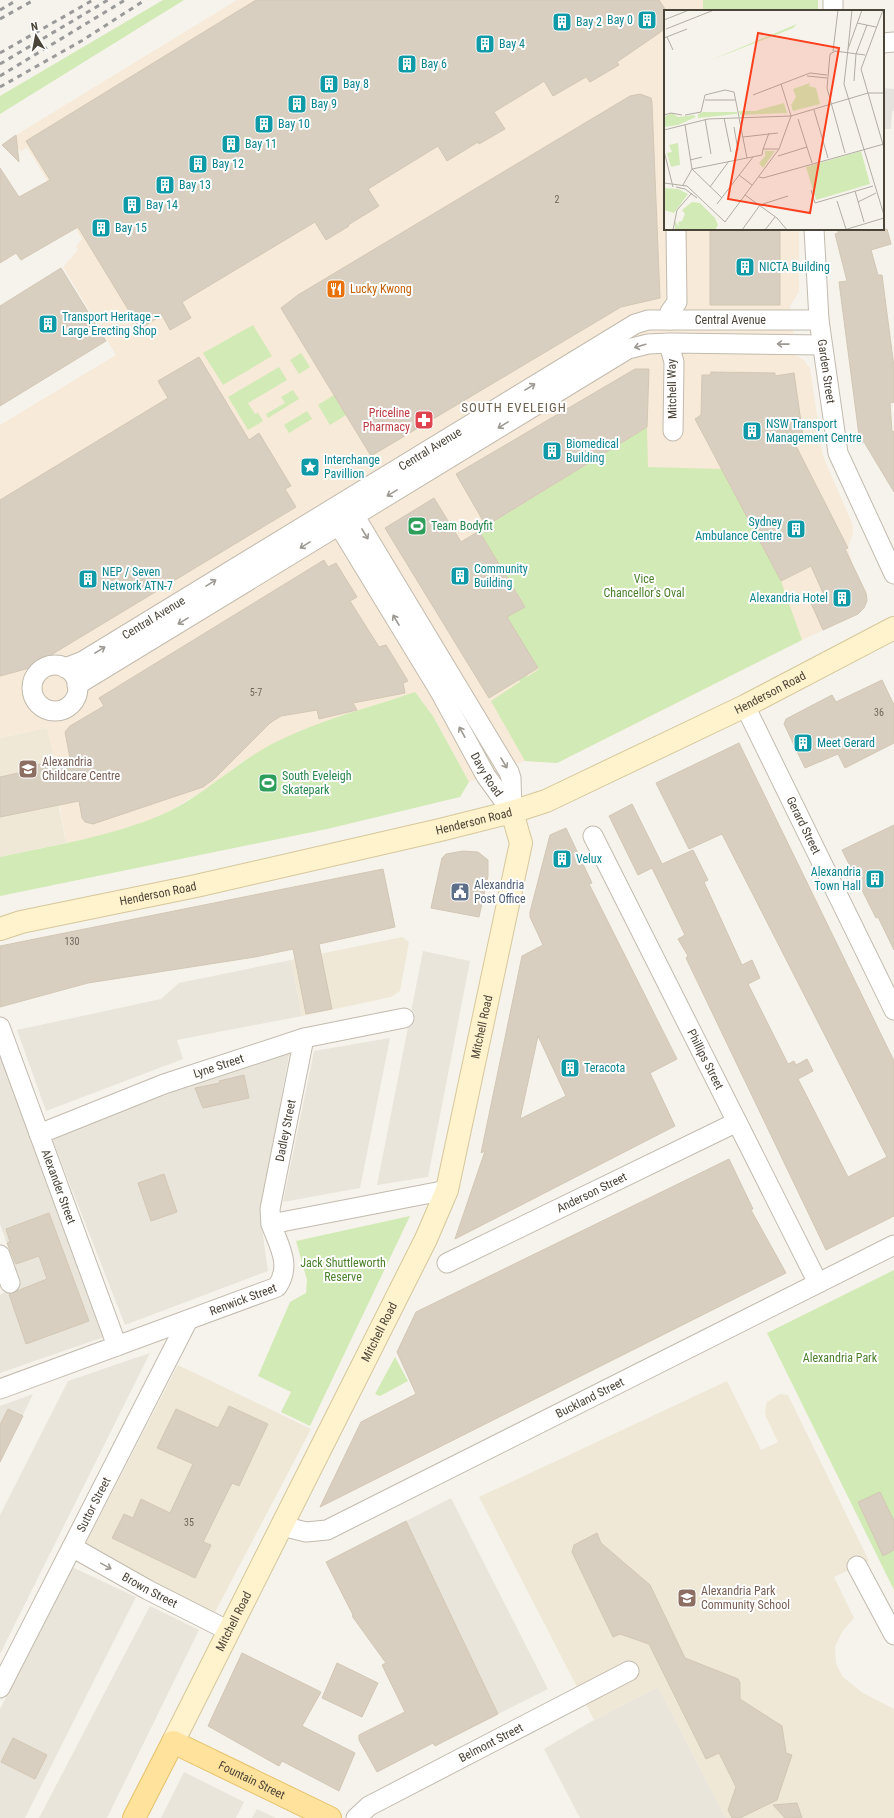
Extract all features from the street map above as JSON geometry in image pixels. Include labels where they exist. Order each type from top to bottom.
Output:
[{"type":"main road","name":"Henderson Road","points":[[0,929],[11,921],[204,884],[512,812],[546,801],[745,706],[894,628]]},
{"type":"main road","name":"Mitchell Road","points":[[134,1818],[426,1239],[446,1190],[521,843],[512,812]]},
{"type":"main road","name":"Fountain Street","points":[[173,1742],[330,1818]]},
{"type":"street","points":[[884,43],[894,42]]},
{"type":"street","points":[[670,320],[670,312],[677,302],[676,230]]},
{"type":"street","name":"Garden Street","points":[[814,230],[819,320],[838,453],[894,574]]},
{"type":"street","name":"Central Avenue","points":[[77,685],[617,334],[635,324],[648,320],[819,320]]},
{"type":"street","name":"Central Avenue","points":[[65,668],[83,661],[628,350],[648,344],[670,343],[822,345]]},
{"type":"street","name":"Mitchell Way","points":[[670,348],[674,362],[673,432]]},
{"type":"street","name":"Davy Road","points":[[342,513],[424,648],[486,776],[512,812]]},
{"type":"street","points":[[49,666],[65,668],[73,675],[77,685],[76,696],[66,708],[50,710],[36,701],[32,686],[34,680],[40,672],[49,666]]},
{"type":"street","name":"Gerard Street","points":[[745,706],[894,1010]]},
{"type":"street","name":"Phillips Street","points":[[593,836],[818,1283]]},
{"type":"street","name":"Lyne Street","points":[[39,1134],[164,1084],[304,1038],[404,1018]]},
{"type":"street","name":"Alexander Street","points":[[0,1027],[117,1346]]},
{"type":"street","name":"Dadley Street","points":[[271,1224],[270,1209],[304,1038]]},
{"type":"street","name":"Anderson Street","points":[[447,1263],[737,1122]]},
{"type":"street","points":[[271,1224],[446,1190]]},
{"type":"street","name":"Renwick Street","points":[[0,1389],[277,1287],[284,1278],[284,1260],[271,1224]]},
{"type":"street","name":"Buckland Street","points":[[282,1526],[306,1532],[327,1530],[894,1245]]},
{"type":"street","points":[[0,1255],[10,1283]]},
{"type":"street","name":"Suttor Street","points":[[0,1688],[188,1320]]},
{"type":"street","name":"Brown Street","points":[[72,1547],[148,1590],[229,1631]]},
{"type":"street","points":[[857,1566],[894,1635]]},
{"type":"street","name":"Belmont Street","points":[[356,1818],[369,1806],[629,1672]]},
{"type":"shaded area","points":[[237,0],[818,0],[818,10],[664,10],[664,230],[799,230],[799,292],[790,306],[796,356],[803,359],[810,368],[823,456],[852,523],[853,532],[848,548],[853,567],[866,593],[867,601],[864,608],[858,614],[802,640],[557,763],[525,761],[469,782],[433,716],[415,692],[319,724],[243,761],[209,787],[163,815],[117,832],[66,843],[47,728],[0,738],[0,425],[116,355],[63,267],[78,250],[76,246],[82,239],[27,147],[21,152],[18,148],[16,135]]},
{"type":"shaded area","points":[[884,88],[894,89],[894,111],[892,111],[891,129],[884,129]]},
{"type":"shaded area","name":"Alexandria Childcare Centre","points":[[47,728],[63,801],[59,807],[66,843],[0,857],[0,738]]},
{"type":"shaded area","points":[[402,937],[409,942],[400,991],[391,997],[302,1016],[291,960]]},
{"type":"shaded area","points":[[423,951],[470,961],[428,1177],[377,1185]]},
{"type":"shaded area","points":[[291,960],[302,1016],[177,1040],[183,1059],[46,1111],[17,1030],[161,999],[179,983]]},
{"type":"shaded area","points":[[390,1038],[360,1188],[283,1202],[314,1051]]},
{"type":"shaded area","points":[[0,1040],[107,1336],[0,1373],[0,1295],[21,1283],[0,1224]]},
{"type":"shaded area","points":[[290,1050],[260,1214],[268,1271],[125,1325],[51,1136]]},
{"type":"shaded area","points":[[150,1353],[0,1654],[0,1515],[68,1381]]},
{"type":"shaded area","points":[[178,1365],[311,1429],[213,1616],[83,1549]]},
{"type":"shaded area","name":"Alexandria Park Community School","points":[[727,1381],[761,1450],[778,1442],[766,1417],[765,1411],[767,1402],[780,1394],[788,1395],[869,1561],[834,1577],[854,1618],[842,1632],[835,1647],[836,1664],[843,1677],[863,1693],[894,1709],[894,1818],[726,1818],[658,1687],[594,1720],[479,1497]]},
{"type":"shaded area","points":[[33,1394],[0,1463],[0,1406]]},
{"type":"shaded area","points":[[451,1498],[548,1689],[498,1714],[406,1521]]},
{"type":"shaded area","points":[[72,1567],[136,1597],[25,1818],[0,1818],[0,1709]]},
{"type":"shaded area","points":[[150,1606],[199,1630],[107,1818],[39,1818]]},
{"type":"shaded area","points":[[658,1687],[726,1818],[580,1818],[544,1749],[594,1720]]},
{"type":"shaded area","points":[[184,1772],[244,1802],[236,1818],[161,1818]]},
{"type":"shaded area","points":[[257,1809],[276,1818],[252,1818]]},
{"type":"green space","points":[[163,0],[184,0],[0,114],[0,96]]},
{"type":"green space","points":[[703,0],[818,0],[818,10],[703,10]]},
{"type":"green space","points":[[253,325],[272,356],[223,385],[203,353]]},
{"type":"green space","points":[[301,353],[310,367],[299,374],[290,360]]},
{"type":"green space","points":[[279,367],[287,380],[248,403],[255,414],[258,413],[263,421],[248,430],[228,397]]},
{"type":"green space","points":[[293,390],[299,399],[268,418],[266,414],[285,403],[281,397]]},
{"type":"green space","points":[[334,395],[346,415],[330,425],[318,405]]},
{"type":"green space","points":[[307,411],[312,419],[289,433],[284,425]]},
{"type":"green space","name":"Vice Chancellor's Oval","points":[[647,427],[648,467],[722,469],[781,581],[802,640],[557,763],[525,761],[491,701],[521,681],[515,680],[507,617],[525,606],[479,531]],"holes":[[[531,657],[539,669],[527,677]]]},
{"type":"green space","points":[[415,692],[433,716],[469,782],[460,797],[327,829],[0,896],[0,857],[102,835],[141,823],[176,808],[205,790],[246,759],[292,734]]},
{"type":"green space","name":"Jack Shuttleworth Reserve","points":[[410,1216],[310,1426],[281,1412],[291,1392],[258,1376],[290,1302],[306,1293],[307,1280],[296,1241]]},
{"type":"green space","name":"Alexandria Park","points":[[894,1270],[894,1590],[767,1333]]},
{"type":"green space","points":[[395,1357],[408,1381],[380,1396],[375,1394]]},
{"type":"building","points":[[256,0],[659,0],[665,9],[664,30],[617,62],[619,65],[590,82],[586,77],[553,96],[544,81],[494,112],[505,129],[479,144],[478,142],[447,161],[438,146],[368,189],[379,206],[348,225],[349,226],[326,240],[315,222],[182,302],[191,318],[170,330],[162,315],[140,329],[78,227],[21,260],[16,253],[0,263],[0,168],[19,197],[50,180],[26,141]]},
{"type":"building","points":[[640,94],[651,98],[652,103],[660,298],[621,307],[371,456],[281,308],[298,295],[630,96]]},
{"type":"building","points":[[16,135],[19,162],[2,145]]},
{"type":"building","points":[[887,229],[891,244],[871,250],[878,275],[882,275],[894,367],[894,402],[890,403],[892,432],[894,431],[894,492],[864,442],[860,443],[839,282],[847,281],[835,234],[838,233],[838,230]]},
{"type":"building","name":"NICTA Building","points":[[710,230],[780,230],[780,305],[710,305]]},
{"type":"building","name":"Transport Heritage – Large Erecting Shop","points":[[61,268],[106,341],[0,406],[0,306]]},
{"type":"building","name":"NEP / Seven Network ATN-7","points":[[199,357],[249,440],[259,433],[291,486],[285,489],[296,507],[41,661],[26,669],[0,676],[0,500],[168,398],[158,381]]},
{"type":"building","name":"Biomedical Building","points":[[635,369],[649,369],[647,427],[486,526],[456,474]]},
{"type":"building","points":[[711,372],[775,373],[775,376],[794,373],[804,443],[795,444],[848,548],[845,549],[866,593],[867,601],[864,608],[858,614],[823,630],[810,601],[824,595],[811,566],[781,581],[695,419],[701,415],[702,375],[710,375]]},
{"type":"building","name":"Community Building","points":[[434,498],[461,542],[479,531],[525,607],[507,617],[538,668],[489,698],[385,528]]},
{"type":"building","points":[[324,560],[328,567],[336,563],[357,597],[350,601],[379,647],[386,645],[408,681],[403,683],[405,693],[353,703],[357,710],[319,719],[317,710],[281,716],[270,723],[214,779],[203,787],[93,824],[85,822],[82,818],[79,801],[0,817],[0,777],[32,770],[31,766],[70,758],[65,732],[70,726],[104,706],[99,698]]},
{"type":"building","points":[[882,680],[894,705],[894,743],[845,768],[838,754],[805,768],[784,724],[786,719],[832,695],[836,702]]},
{"type":"building","points":[[739,743],[894,1061],[894,1216],[826,1250],[686,958],[688,956],[678,939],[685,935],[652,868],[638,875],[609,816],[632,804],[662,864],[693,850],[708,880],[704,882],[742,965],[752,960],[760,978],[748,984],[788,1064],[794,1061],[796,1065],[807,1059],[813,1071],[798,1079],[848,1177],[887,1157],[722,834],[689,849],[656,783]]},
{"type":"building","name":"Alexandria Town Hall","points":[[894,825],[894,950],[878,917],[876,918],[842,850]]},
{"type":"building","points":[[566,828],[592,883],[589,884],[677,1059],[650,1073],[675,1126],[455,1239],[485,1151],[481,1153],[522,956],[543,945],[530,917],[530,912],[550,835]],"holes":[[[538,1036],[566,1096],[520,1119]]]},
{"type":"building","name":"Alexandria Post Office","points":[[463,851],[478,852],[488,860],[488,876],[479,917],[431,908],[442,858],[446,854]]},
{"type":"building","points":[[383,869],[395,927],[319,944],[332,1009],[306,1014],[293,949],[255,957],[88,983],[0,1007],[0,946]]},
{"type":"building","points":[[244,1075],[249,1098],[203,1108],[195,1088],[220,1083],[219,1081]]},
{"type":"building","points":[[729,1159],[753,1209],[751,1210],[786,1273],[320,1507],[361,1422],[416,1394],[397,1352],[416,1312]]},
{"type":"building","points":[[164,1174],[177,1212],[151,1221],[138,1183]]},
{"type":"building","points":[[49,1213],[89,1321],[26,1344],[9,1294],[47,1279],[39,1256],[16,1264],[7,1243],[10,1242],[6,1229]]},
{"type":"building","points":[[229,1406],[268,1424],[239,1486],[232,1483],[203,1542],[211,1545],[195,1578],[112,1538],[124,1514],[133,1518],[141,1499],[170,1513],[193,1464],[157,1448],[176,1409],[218,1428]]},
{"type":"building","points":[[8,1409],[23,1416],[0,1462],[0,1425]]},
{"type":"building","points":[[880,1492],[894,1521],[894,1550],[883,1556],[858,1502]]},
{"type":"building","points":[[406,1521],[498,1714],[435,1746],[433,1743],[377,1772],[359,1740],[359,1735],[405,1712],[382,1665],[386,1663],[352,1616],[353,1615],[326,1562]]},
{"type":"building","points":[[597,1533],[601,1543],[650,1585],[685,1658],[738,1679],[740,1683],[740,1699],[782,1726],[786,1753],[792,1755],[777,1800],[740,1818],[732,1818],[728,1810],[736,1787],[719,1753],[706,1759],[649,1644],[620,1634],[613,1637],[572,1552],[574,1545]]},
{"type":"building","points":[[242,1653],[321,1692],[302,1726],[355,1753],[339,1791],[282,1761],[279,1766],[208,1726]]},
{"type":"building","points":[[337,1663],[378,1683],[362,1717],[322,1698]]},
{"type":"building","points":[[13,1738],[47,1755],[35,1779],[1,1762]]},
{"type":"building","points":[[797,1803],[802,1818],[785,1818],[773,1805]]},
{"type":"railway","points":[[0,10],[17,0]]},
{"type":"railway","points":[[0,19],[34,0]]},
{"type":"railway","points":[[0,53],[93,0]]},
{"type":"railway","points":[[0,64],[108,0]]},
{"type":"railway","points":[[0,76],[125,0]]},
{"type":"railway","points":[[0,87],[83,40],[145,0]]},
{"type":"place","name":"Bay 0","points":[[647,20]]},
{"type":"place","name":"Bay 2","points":[[562,22]]},
{"type":"place","name":"Bay 4","points":[[485,44]]},
{"type":"place","name":"Bay 6","points":[[407,64]]},
{"type":"place","name":"Bay 8","points":[[329,84]]},
{"type":"place","name":"Bay 9","points":[[297,104]]},
{"type":"place","name":"Bay 10","points":[[264,124]]},
{"type":"place","name":"Bay 11","points":[[231,144]]},
{"type":"place","name":"Bay 12","points":[[198,164]]},
{"type":"place","name":"Bay 13","points":[[165,185]]},
{"type":"place","name":"Bay 14","points":[[132,205]]},
{"type":"place","name":"Bay 15","points":[[101,228]]},
{"type":"place","name":"NICTA Building","points":[[745,267]]},
{"type":"place","name":"Lucky Kwong","points":[[336,289]]},
{"type":"place","name":"Transport Heritage – Large Erecting Shop","points":[[48,324]]},
{"type":"place","name":"Priceline Pharmacy","points":[[424,420]]},
{"type":"place","name":"NSW Transport Management Centre","points":[[752,431]]},
{"type":"place","name":"Biomedical Building","points":[[552,451]]},
{"type":"place","name":"Interchange Pavillion","points":[[310,467]]},
{"type":"place","name":"Team Bodyfit","points":[[417,526]]},
{"type":"place","name":"Sydney Ambulance Centre","points":[[796,529]]},
{"type":"place","name":"Community Building","points":[[460,576]]},
{"type":"place","name":"NEP / Seven Network ATN-7","points":[[88,579]]},
{"type":"place","name":"Alexandria Hotel","points":[[842,598]]},
{"type":"place","name":"Meet Gerard","points":[[803,743]]},
{"type":"place","name":"Alexandria Childcare Centre","points":[[28,769]]},
{"type":"place","name":"South Eveleigh Skatepark","points":[[268,783]]},
{"type":"place","name":"Velux","points":[[562,859]]},
{"type":"place","name":"Alexandria Town Hall","points":[[875,879]]},
{"type":"place","name":"Alexandria Post Office","points":[[460,892]]},
{"type":"place","name":"Teracota","points":[[570,1068]]},
{"type":"place","name":"Alexandria Park Community School","points":[[687,1598]]},
{"type":"district","name":"SOUTH EVELEIGH","points":[[514,407]]}]
